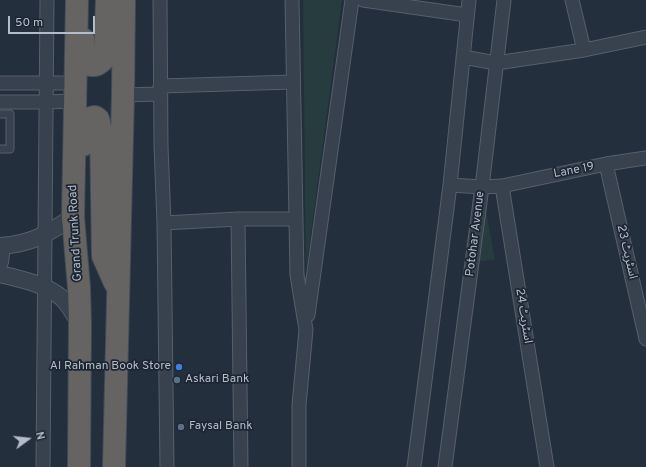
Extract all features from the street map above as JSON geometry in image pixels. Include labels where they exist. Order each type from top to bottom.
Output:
[{"type":"highway","name":"Grand Trunk Road","points":[[77,0],[74,92],[73,217],[79,288],[80,324],[79,467]]},
{"type":"highway","points":[[85,0],[84,57],[87,64],[92,66],[98,65],[104,58],[106,0]]},
{"type":"highway","points":[[114,467],[124,0]]},
{"type":"highway","points":[[79,288],[81,279],[83,233],[83,130],[86,120],[95,117],[98,119],[100,124],[103,256],[118,290]]},
{"type":"street","points":[[43,467],[46,0]]},
{"type":"street","points":[[160,0],[160,90],[164,223],[167,467]]},
{"type":"street","points":[[292,0],[297,275],[306,330]]},
{"type":"street","points":[[299,467],[300,405],[306,330],[352,0]]},
{"type":"street","points":[[363,0],[467,16]]},
{"type":"street","points":[[414,467],[450,185],[469,0]]},
{"type":"street","name":"Potohar Avenue","points":[[445,467],[482,187],[504,0]]},
{"type":"street","points":[[572,0],[584,50]]},
{"type":"street","points":[[463,57],[496,63],[584,50],[646,37]]},
{"type":"street","points":[[123,95],[160,90],[294,82]]},
{"type":"street","points":[[0,83],[46,83],[74,92]]},
{"type":"street","points":[[0,102],[46,102],[74,92]]},
{"type":"street","name":"Lane 19","points":[[502,186],[606,164],[646,158]]},
{"type":"street","name":"اسٹریٹ 23","points":[[606,164],[646,339]]},
{"type":"street","points":[[450,185],[482,187],[502,186]]},
{"type":"street","name":"اسٹریٹ 24","points":[[502,186],[547,467]]},
{"type":"street","points":[[0,262],[1,246],[33,240],[45,235],[73,217]]},
{"type":"street","points":[[164,223],[238,218],[296,219]]},
{"type":"street","points":[[238,218],[241,467]]},
{"type":"street","points":[[0,274],[24,280],[45,288],[62,298],[80,324]]},
{"type":"lane","points":[[0,114],[10,114],[10,149],[0,149]]},
{"type":"green space","points":[[303,0],[342,0],[306,270]]},
{"type":"green space","points":[[483,194],[495,260],[472,262]]},
{"type":"place","name":"Al Rahman Book Store","points":[[179,367]]},
{"type":"place","name":"Askari Bank","points":[[177,380]]},
{"type":"place","name":"Faysal Bank","points":[[181,427]]}]
